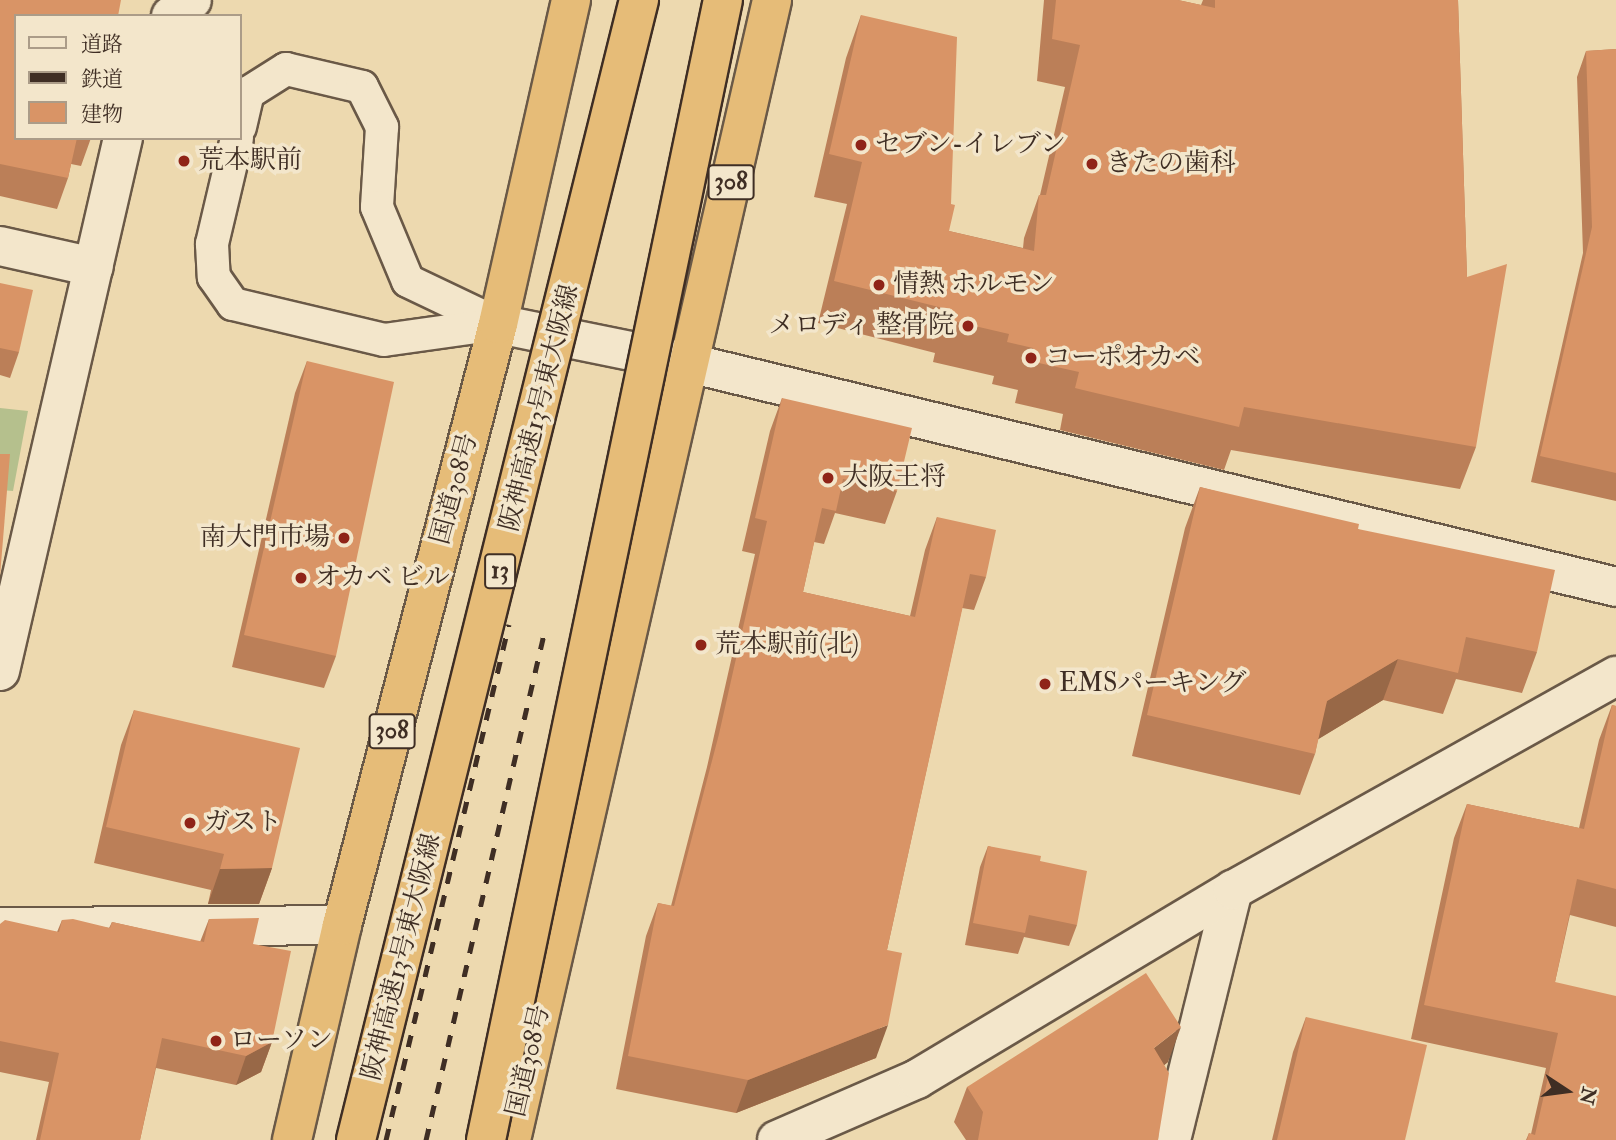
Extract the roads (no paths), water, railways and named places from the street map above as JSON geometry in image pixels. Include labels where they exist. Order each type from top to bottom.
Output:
[{"type":"highway","name":"国道308号","points":[[292,1140],[342,925],[498,324],[571,0]]},
{"type":"highway","name":"阪神高速13号東大阪線","points":[[356,1140],[639,0]]},
{"type":"highway","points":[[486,1140],[723,0]]},
{"type":"highway","name":"国道308号","points":[[511,1140],[772,0]]},
{"type":"street","points":[[174,14],[192,0]]},
{"type":"street","points":[[0,671],[123,140]]},
{"type":"street","points":[[0,246],[94,267]]},
{"type":"street","points":[[498,324],[689,363],[1616,587]]},
{"type":"street","points":[[777,1140],[917,1079],[1233,890],[1616,676]]},
{"type":"street","points":[[1171,1140],[1233,890]]},
{"type":"street","points":[[0,928],[342,925]]},
{"type":"lane","points":[[242,118],[248,93],[286,69],[362,87],[382,127],[377,207],[408,281],[498,324]]},
{"type":"lane","points":[[237,140],[212,244],[214,276],[233,304],[384,340],[498,324]]},
{"type":"railway","points":[[386,1140],[509,624]]},
{"type":"railway","points":[[426,1140],[544,634]]},
{"type":"place","name":"セブン-イレブン","points":[[861,145]]},
{"type":"place","name":"荒本駅前","points":[[184,161]]},
{"type":"place","name":"きたの歯科","points":[[1092,164]]},
{"type":"place","name":"情熱 ホルモン","points":[[879,285]]},
{"type":"place","name":"メロディ 整骨院","points":[[968,326]]},
{"type":"place","name":"コーポオカベ","points":[[1031,358]]},
{"type":"place","name":"大阪王将","points":[[828,478]]},
{"type":"place","name":"南大門市場","points":[[344,538]]},
{"type":"place","name":"オカベ ビル","points":[[301,578]]},
{"type":"place","name":"荒本駅前(北)","points":[[701,645]]},
{"type":"place","name":"EMSパーキング","points":[[1045,684]]},
{"type":"place","name":"ガスト","points":[[190,823]]},
{"type":"place","name":"ローソン","points":[[216,1041]]}]
